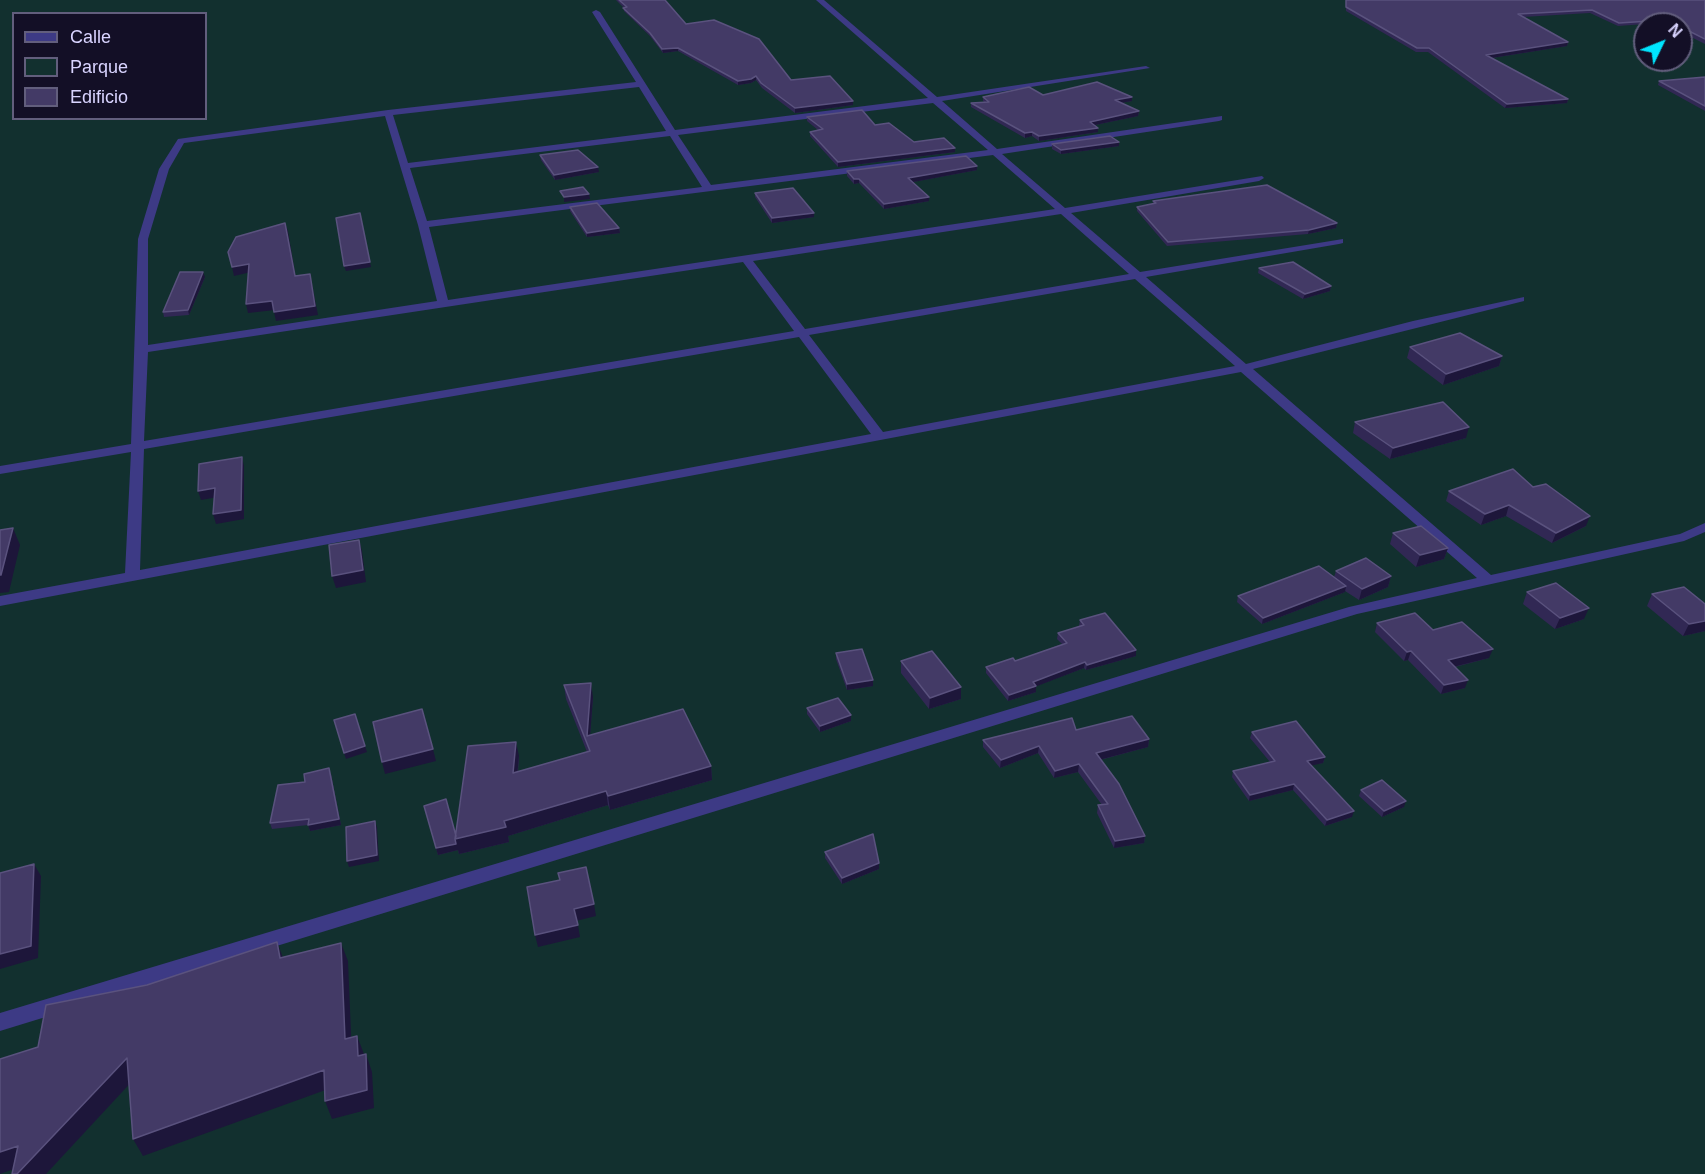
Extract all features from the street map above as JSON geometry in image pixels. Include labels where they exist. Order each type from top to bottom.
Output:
[{"type":"street","points":[[820,0],[1488,580]]},
{"type":"street","points":[[596,12],[708,189]]},
{"type":"street","points":[[405,166],[935,100],[1146,68]]},
{"type":"street","points":[[132,577],[142,349],[143,239],[164,168],[181,141],[388,113],[641,84]]},
{"type":"street","points":[[388,113],[423,225],[443,304]]},
{"type":"street","points":[[423,225],[995,152],[1219,118]]},
{"type":"street","points":[[142,349],[1063,211],[1259,178]]},
{"type":"street","points":[[0,470],[1339,241]]},
{"type":"street","points":[[746,259],[880,437]]},
{"type":"street","points":[[0,601],[1244,368],[1520,299]]},
{"type":"street","points":[[0,1022],[1354,610],[1684,537],[1705,527]]},
{"type":"green space","points":[[0,0],[1705,0],[1705,1174],[0,1174]]},
{"type":"building","points":[[619,0],[665,0],[686,24],[714,20],[759,39],[791,80],[830,76],[853,101],[795,108],[761,83],[756,76],[738,81],[678,48],[662,49],[650,33],[623,8],[627,7]]},
{"type":"building","points":[[1346,0],[1705,0],[1705,39],[1693,33],[1693,12],[1633,12],[1633,22],[1619,23],[1592,10],[1518,14],[1568,42],[1486,55],[1568,99],[1507,104],[1429,48],[1417,48],[1346,7]]},
{"type":"building","points":[[1705,77],[1705,106],[1659,81]]},
{"type":"building","points":[[1097,82],[1132,97],[1115,100],[1139,111],[1090,122],[1098,128],[1039,136],[1032,132],[1025,133],[971,103],[989,102],[983,97],[1029,87],[1043,95]]},
{"type":"building","points":[[862,110],[875,125],[889,123],[914,142],[944,138],[955,148],[838,162],[810,132],[823,129],[807,117]]},
{"type":"building","points":[[1110,136],[1119,142],[1061,150],[1052,144]]},
{"type":"building","points":[[578,150],[598,167],[554,175],[540,155]]},
{"type":"building","points":[[966,156],[977,166],[908,178],[929,197],[884,204],[859,179],[854,179],[847,171]]},
{"type":"building","points":[[1267,185],[1337,223],[1309,230],[1168,242],[1137,207],[1156,203],[1153,201]]},
{"type":"building","points":[[583,187],[589,194],[564,197],[560,191]]},
{"type":"building","points":[[793,188],[814,213],[772,218],[755,193]]},
{"type":"building","points":[[597,203],[619,228],[587,233],[570,207]]},
{"type":"building","points":[[360,213],[370,262],[344,266],[336,218]]},
{"type":"building","points":[[285,223],[295,276],[310,274],[315,306],[274,312],[272,301],[246,304],[249,264],[232,267],[228,252],[236,237]]},
{"type":"building","points":[[1293,262],[1331,286],[1305,294],[1259,268]]},
{"type":"building","points":[[180,272],[203,272],[188,310],[163,312]]},
{"type":"building","points":[[1460,333],[1502,356],[1446,374],[1410,347]]},
{"type":"building","points":[[1443,402],[1469,427],[1393,448],[1355,422]]},
{"type":"building","points":[[242,457],[241,510],[213,514],[215,488],[198,491],[199,464]]},
{"type":"building","points":[[1513,469],[1533,487],[1546,484],[1590,516],[1556,533],[1509,505],[1485,514],[1449,491]]},
{"type":"building","points":[[1421,526],[1448,548],[1420,555],[1393,533]]},
{"type":"building","points":[[13,528],[1,575],[0,575],[0,530]]},
{"type":"building","points":[[359,540],[363,570],[332,576],[329,545]]},
{"type":"building","points":[[1366,558],[1391,576],[1362,589],[1336,571]]},
{"type":"building","points":[[1319,566],[1346,586],[1263,618],[1238,596]]},
{"type":"building","points":[[1556,583],[1589,608],[1560,618],[1527,592]]},
{"type":"building","points":[[1684,587],[1705,604],[1705,621],[1689,624],[1652,594]]},
{"type":"building","points":[[1105,613],[1136,650],[1087,665],[1085,662],[1033,682],[1036,686],[1009,695],[986,667],[1013,658],[1015,661],[1067,643],[1058,633],[1084,625],[1080,620]]},
{"type":"building","points":[[1415,613],[1433,630],[1462,622],[1493,649],[1448,660],[1468,680],[1444,685],[1411,651],[1407,652],[1377,623]]},
{"type":"building","points":[[862,649],[873,680],[847,684],[836,653]]},
{"type":"building","points":[[932,651],[961,687],[930,698],[901,661]]},
{"type":"building","points":[[591,683],[587,736],[683,709],[711,766],[608,796],[606,791],[504,821],[506,827],[455,839],[468,746],[516,742],[513,773],[590,751],[564,685]]},
{"type":"building","points":[[838,698],[851,715],[820,726],[807,708]]},
{"type":"building","points":[[422,709],[433,749],[382,762],[373,722]]},
{"type":"building","points":[[355,714],[365,746],[344,753],[334,720]]},
{"type":"building","points":[[1132,716],[1149,739],[1096,753],[1119,784],[1145,836],[1115,841],[1098,805],[1108,804],[1079,764],[1055,771],[1039,746],[1001,760],[983,740],[1072,718],[1076,730]]},
{"type":"building","points":[[1296,721],[1325,757],[1307,761],[1354,811],[1327,820],[1294,784],[1250,795],[1233,771],[1275,761],[1252,732]]},
{"type":"building","points":[[329,768],[339,819],[308,825],[309,819],[270,823],[278,785],[305,782],[304,774]]},
{"type":"building","points":[[1382,780],[1406,801],[1384,811],[1361,790]]},
{"type":"building","points":[[446,799],[456,844],[436,848],[424,806]]},
{"type":"building","points":[[375,821],[377,855],[347,861],[346,827]]},
{"type":"building","points":[[873,834],[879,863],[842,878],[825,852]]},
{"type":"building","points":[[34,864],[31,946],[0,954],[0,873]]},
{"type":"building","points":[[586,867],[594,904],[574,909],[578,925],[535,935],[527,887],[560,880],[558,873]]},
{"type":"building","points":[[277,942],[280,958],[341,943],[345,1039],[357,1036],[358,1056],[366,1054],[367,1090],[325,1101],[324,1070],[133,1139],[127,1058],[17,1174],[12,1174],[18,1146],[0,1152],[0,1059],[38,1047],[46,1005],[147,985]]}]
